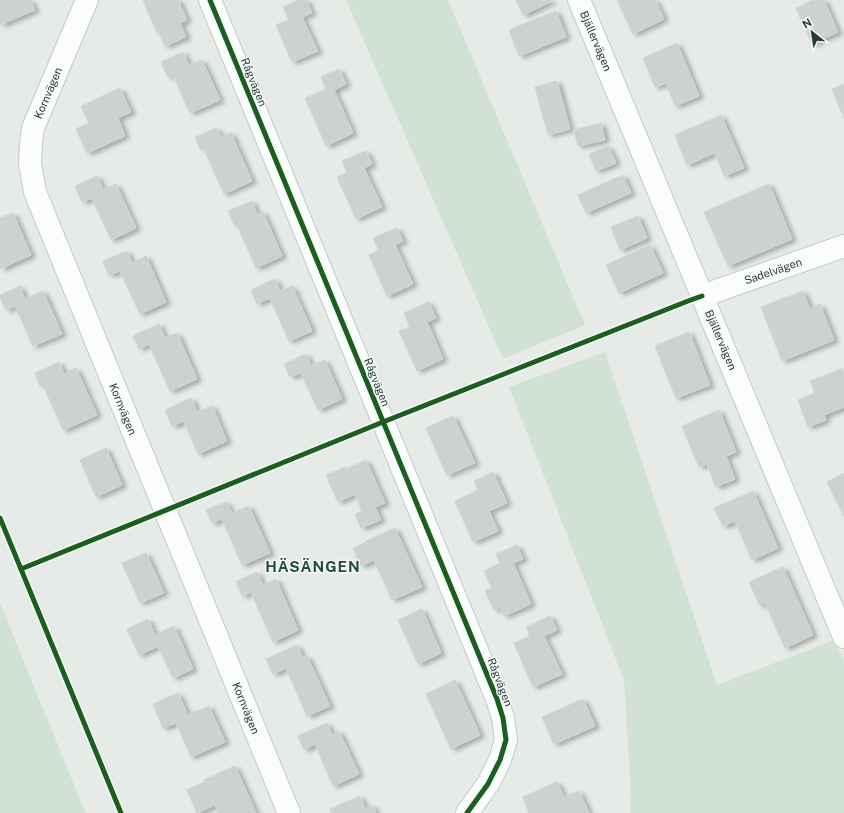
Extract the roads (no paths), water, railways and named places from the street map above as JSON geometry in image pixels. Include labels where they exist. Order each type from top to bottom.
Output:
[{"type":"street","name":"Kornvägen","points":[[87,0],[34,128],[31,143],[30,164],[35,192],[289,813]]},
{"type":"street","name":"Rågvägen","points":[[210,0],[497,699],[503,718],[506,740],[500,760],[488,784],[467,813]]},
{"type":"street","name":"Bjällervägen","points":[[579,0],[702,296],[768,450],[844,637]]},
{"type":"street","name":"Sadelvägen","points":[[702,296],[844,246]]},
{"type":"district","name":"HÄSÄNGEN","points":[[313,566]]}]
